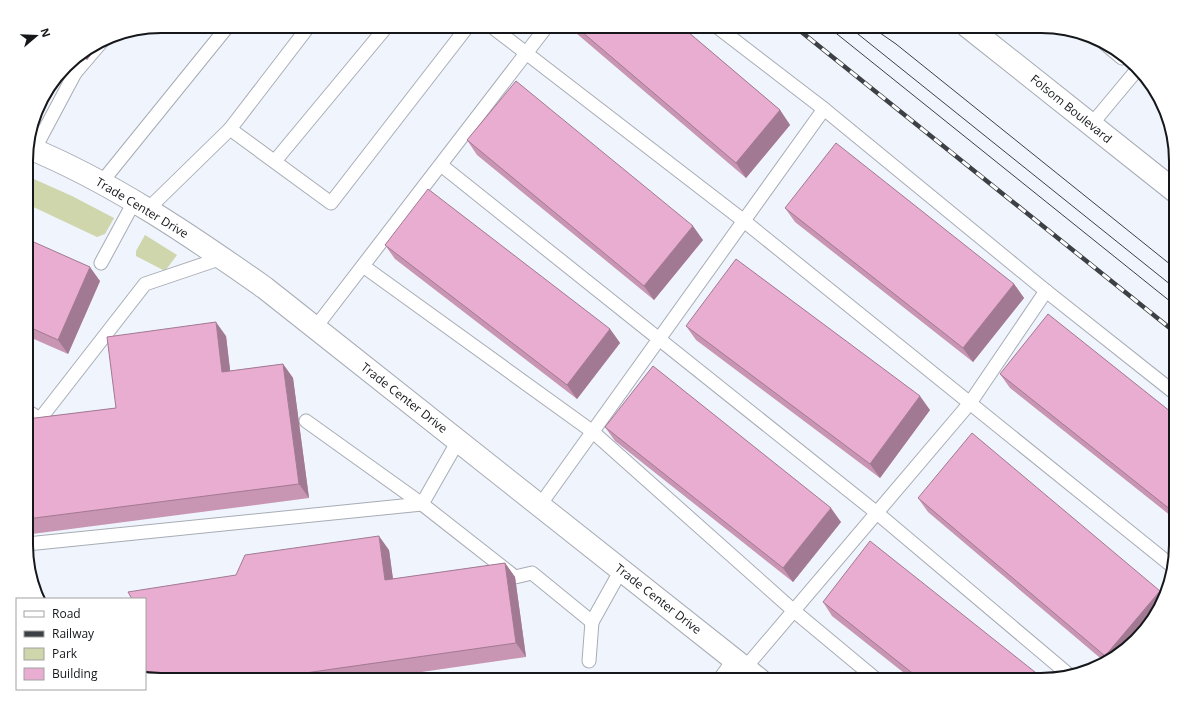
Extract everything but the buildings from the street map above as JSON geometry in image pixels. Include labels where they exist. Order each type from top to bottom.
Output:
[{"type":"street","name":"Folsom Boulevard","points":[[976,33],[1169,186]]},
{"type":"street","name":"Trade Center Drive","points":[[34,149],[59,160],[141,206],[222,258],[265,288],[747,669]]},
{"type":"lane","points":[[101,183],[222,33]]},
{"type":"lane","points":[[101,263],[141,206],[230,129],[304,33]]},
{"type":"lane","points":[[275,162],[382,33]]},
{"type":"lane","points":[[230,129],[331,203],[463,33]]},
{"type":"lane","points":[[500,33],[744,221],[1168,563]]},
{"type":"lane","points":[[315,328],[542,33]]},
{"type":"lane","points":[[725,33],[824,109],[1046,291],[1169,388]]},
{"type":"lane","points":[[35,141],[69,73]]},
{"type":"lane","points":[[1091,125],[1135,73]]},
{"type":"lane","points":[[540,505],[824,109]]},
{"type":"lane","points":[[441,165],[877,513],[1065,671]]},
{"type":"lane","points":[[33,425],[40,419],[145,284],[222,258]]},
{"type":"lane","points":[[363,266],[593,432],[794,611],[869,673]]},
{"type":"lane","points":[[737,673],[747,669],[794,611],[970,403],[1046,291]]},
{"type":"lane","points":[[33,415],[40,419]]},
{"type":"lane","points":[[306,421],[422,504],[515,577],[532,573],[592,622]]},
{"type":"lane","points":[[422,504],[458,441]]},
{"type":"lane","points":[[33,543],[422,504]]},
{"type":"lane","points":[[589,661],[592,622],[621,570]]},
{"type":"green space","points":[[33,179],[72,196],[114,218],[105,234],[97,237],[33,207]]},
{"type":"green space","points":[[145,235],[177,255],[165,271],[136,256],[136,251]]},
{"type":"tram line","points":[[836,33],[1169,300]]},
{"type":"tram line","points":[[857,33],[1169,283]]},
{"type":"tram line","points":[[880,33],[896,44],[1169,263]]},
{"type":"railway","points":[[803,33],[1169,327]]}]
